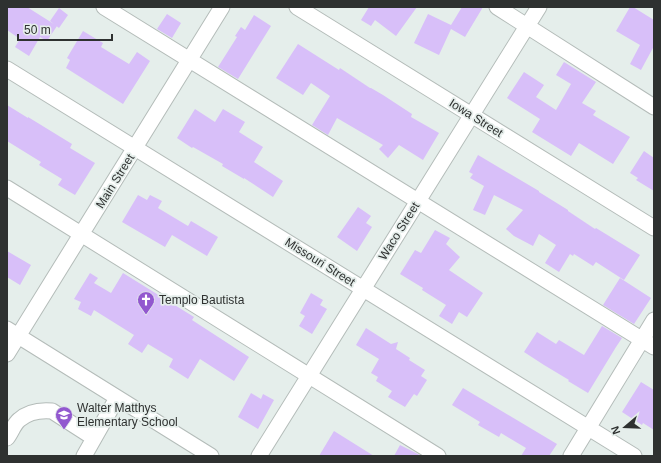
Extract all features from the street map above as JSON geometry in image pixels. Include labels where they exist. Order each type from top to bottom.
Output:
[{"type":"street","points":[[104,7],[648,343]]},
{"type":"street","name":"Main Street","points":[[7,354],[13,333],[81,234],[222,7]]},
{"type":"street","name":"Iowa Street","points":[[297,7],[654,228]]},
{"type":"street","points":[[497,7],[654,107]]},
{"type":"street","name":"Waco Street","points":[[259,456],[539,7]]},
{"type":"street","name":"Missouri Street","points":[[7,69],[634,456]]},
{"type":"street","points":[[7,188],[438,456]]},
{"type":"street","points":[[571,456],[588,428],[648,343],[654,320]]},
{"type":"street","points":[[13,333],[210,456]]},
{"type":"street","points":[[84,456],[117,398]]},
{"type":"street","points":[[7,438],[18,420],[32,413],[52,410],[94,438]]},
{"type":"building","points":[[7,7],[27,7],[57,26],[47,41],[40,37],[29,56],[15,47],[20,39],[7,30]]},
{"type":"building","points":[[369,7],[417,7],[396,36],[375,20],[371,26],[361,20]]},
{"type":"building","points":[[462,7],[483,7],[465,37],[451,29],[439,55],[414,43],[428,14],[451,25]]},
{"type":"building","points":[[630,7],[633,7],[654,20],[654,46],[641,70],[630,64],[640,45],[616,31]]},
{"type":"building","points":[[59,8],[68,15],[59,28],[50,21]]},
{"type":"building","points":[[167,14],[181,23],[172,38],[157,29]]},
{"type":"building","points":[[254,15],[271,26],[238,79],[218,67],[237,37],[235,36],[241,27],[245,30]]},
{"type":"building","points":[[83,31],[103,43],[101,47],[129,64],[137,52],[150,61],[123,104],[66,68],[70,60],[67,58]]},
{"type":"building","points":[[298,44],[339,70],[340,68],[383,95],[412,114],[411,117],[439,133],[423,160],[399,145],[388,158],[379,149],[383,145],[337,118],[328,135],[312,125],[330,96],[311,83],[303,95],[276,78]]},
{"type":"building","points":[[564,62],[596,82],[582,103],[596,111],[593,115],[630,137],[613,164],[579,143],[571,156],[532,132],[540,119],[507,98],[524,72],[544,85],[536,97],[556,110],[571,84],[556,75]]},
{"type":"building","points":[[7,105],[72,144],[70,148],[95,163],[75,195],[58,185],[62,179],[39,165],[41,162],[7,141]]},
{"type":"building","points":[[195,109],[215,122],[223,109],[245,122],[239,132],[263,147],[254,162],[283,181],[273,197],[222,166],[223,164],[193,147],[192,148],[177,138]]},
{"type":"building","points":[[644,151],[654,158],[654,191],[636,180],[638,178],[630,173]]},
{"type":"building","points":[[478,155],[539,191],[595,229],[596,228],[640,255],[624,280],[596,262],[593,266],[574,254],[573,256],[570,254],[559,272],[545,263],[556,245],[539,234],[533,246],[514,236],[506,229],[523,210],[494,195],[485,215],[473,210],[484,186],[470,178],[473,174],[469,172]]},
{"type":"building","points":[[138,195],[147,200],[150,195],[162,201],[158,208],[188,226],[191,221],[218,237],[207,256],[172,235],[165,247],[122,222]]},
{"type":"building","points":[[358,207],[371,216],[366,223],[372,227],[357,251],[337,237]]},
{"type":"building","points":[[435,230],[450,238],[446,244],[460,257],[449,270],[483,293],[467,317],[459,312],[452,324],[439,316],[446,305],[422,290],[423,288],[400,274],[415,250],[421,253]]},
{"type":"building","points":[[7,251],[31,265],[20,285],[7,277]]},
{"type":"building","points":[[90,273],[98,278],[94,283],[111,293],[123,273],[194,317],[192,320],[249,357],[234,381],[200,359],[188,379],[169,367],[173,359],[148,344],[142,353],[128,344],[134,335],[94,310],[91,316],[78,309],[81,302],[74,299]]},
{"type":"building","points":[[620,278],[651,298],[634,324],[603,305]]},
{"type":"building","points":[[311,293],[323,300],[320,305],[327,309],[312,334],[299,326],[305,316],[300,313]]},
{"type":"building","points":[[602,326],[622,338],[588,393],[524,352],[537,332],[556,344],[559,340],[584,355]]},
{"type":"building","points":[[366,328],[391,344],[398,342],[396,349],[410,358],[409,360],[425,370],[421,376],[427,380],[417,396],[414,394],[405,407],[388,397],[392,391],[376,381],[378,377],[371,373],[379,359],[356,345]]},
{"type":"building","points":[[641,382],[654,390],[654,430],[643,423],[642,425],[622,412]]},
{"type":"building","points":[[463,388],[557,444],[549,456],[521,456],[526,448],[501,433],[499,437],[478,425],[480,422],[452,405]]},
{"type":"building","points":[[251,393],[261,399],[263,394],[274,400],[258,429],[238,417]]},
{"type":"building","points":[[334,431],[374,456],[319,456]]},
{"type":"building","points":[[400,445],[418,454],[421,456],[394,456]]},
{"type":"place","name":"Templo Bautista","points":[[146,315]]},
{"type":"place","name":"Walter Matthys Elementary School","points":[[64,430]]}]
